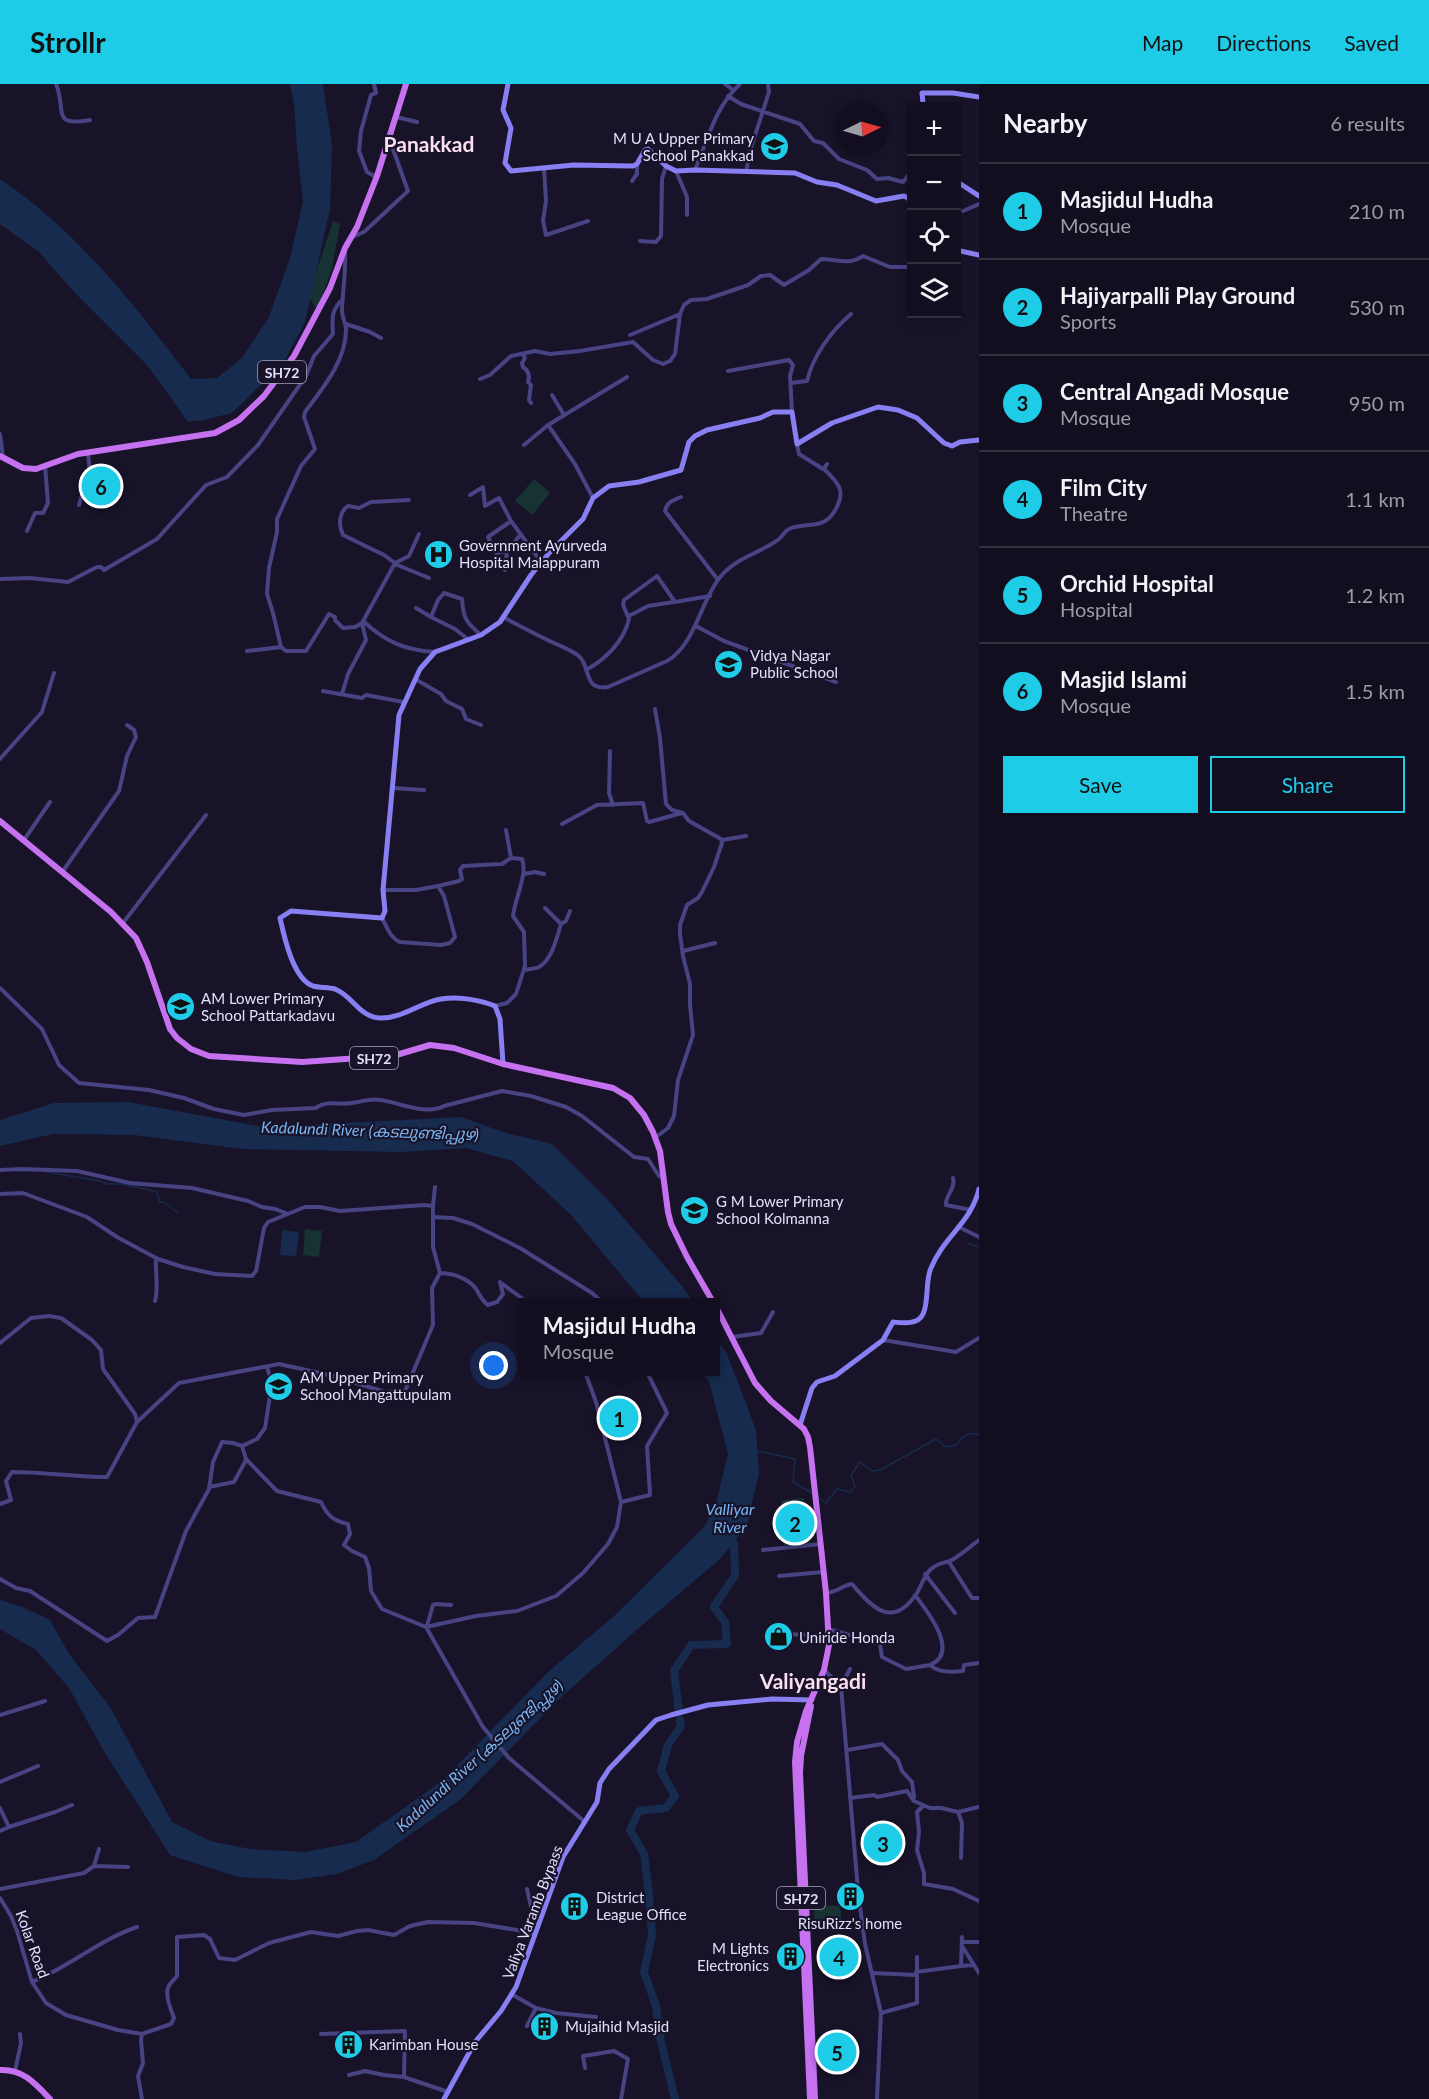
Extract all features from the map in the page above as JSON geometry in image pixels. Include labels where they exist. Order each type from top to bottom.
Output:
[{"type":"main road","name":"SH72","points":[[2,457],[23,468],[36,469],[78,454],[215,433],[239,420],[264,396],[294,356],[330,288],[376,177],[406,84]]},
{"type":"main road","name":"SH72","points":[[0,821],[63,871],[123,923],[136,938],[147,962],[170,1029],[191,1049],[209,1056],[302,1062],[386,1058],[430,1045],[453,1048],[503,1064],[613,1088],[630,1098],[644,1115],[656,1137],[671,1224],[711,1298]]},
{"type":"main road","name":"SH72","points":[[720,1315],[754,1383],[771,1401],[800,1425],[808,1437],[821,1544],[826,1593],[828,1655],[797,1742],[795,1762],[810,2099]]},
{"type":"main road","name":"SH72","points":[[812,1700],[801,1756],[801,1773],[815,2099]]},
{"type":"main road","points":[[0,2070],[21,2072],[50,2099]]},
{"type":"street","points":[[56,84],[62,96],[61,116],[75,123],[90,120]]},
{"type":"street","points":[[374,84],[376,93],[370,94],[361,131],[359,151],[367,172],[376,177]]},
{"type":"street","points":[[508,84],[503,110],[511,128],[505,163],[511,171],[574,165],[629,167],[637,164]]},
{"type":"street","points":[[725,84],[733,90]]},
{"type":"street","points":[[695,170],[714,119],[728,96],[740,84]]},
{"type":"street","points":[[746,172],[751,148],[769,92],[768,84]]},
{"type":"street","points":[[923,102],[922,93],[979,96]]},
{"type":"street","points":[[728,96],[741,104],[800,124],[814,141],[823,143],[839,159],[867,170],[877,178],[903,182],[907,177]]},
{"type":"street","points":[[396,117],[417,122]]},
{"type":"street","points":[[351,238],[364,232],[408,191],[389,138]]},
{"type":"street","points":[[632,181],[637,174],[637,164],[643,152],[648,149],[666,166],[676,171],[795,173],[817,182],[837,185],[876,201],[904,196],[907,198]]},
{"type":"street","points":[[640,241],[656,242],[662,236],[662,179],[666,166]]},
{"type":"street","points":[[544,168],[546,201],[543,221],[546,235],[588,221]]},
{"type":"street","points":[[676,171],[687,197],[687,215]]},
{"type":"street","points":[[961,184],[979,196]]},
{"type":"street","points":[[963,211],[979,204]]},
{"type":"street","points":[[345,248],[346,270],[341,312],[346,324],[343,350],[314,402],[305,412],[304,417],[315,449],[301,466],[277,519],[277,532],[269,568],[267,594],[281,647],[286,651],[306,651],[329,614],[335,617],[343,628],[355,627],[362,622],[394,564],[409,556],[419,534]]},
{"type":"street","points":[[961,251],[979,255]]},
{"type":"street","points":[[480,380],[490,375],[511,356],[535,351],[550,354],[580,351],[633,342],[653,360],[663,364],[670,361],[675,354],[680,314],[684,304],[691,300],[707,298],[748,285],[761,276],[770,275],[784,285],[809,270],[821,259],[845,263],[863,256],[890,267],[907,267]]},
{"type":"street","points":[[0,579],[30,578],[68,582],[97,567],[104,570],[157,539],[206,485],[227,477],[258,446],[306,376],[314,356],[333,334],[332,316],[335,306],[343,298]]},
{"type":"street","points":[[630,335],[680,314]]},
{"type":"street","points":[[791,383],[807,381],[816,357],[851,314]]},
{"type":"street","points":[[346,324],[381,338]]},
{"type":"street","points":[[523,354],[525,358],[522,363],[523,368],[527,370],[530,377],[528,382],[531,385],[529,400],[531,403]]},
{"type":"street","points":[[503,617],[572,651],[581,658],[588,677],[595,685],[604,688],[670,658],[696,626],[718,579],[731,566],[780,538],[787,530],[816,525],[830,518],[840,500],[841,489],[824,469],[799,454],[792,412],[790,376],[793,365],[789,360],[728,370]]},
{"type":"street","points":[[524,445],[548,424],[627,377]]},
{"type":"street","points":[[552,396],[564,415]]},
{"type":"street","points":[[797,444],[832,423],[878,406],[898,410],[917,418],[944,443],[952,446],[960,442],[979,440]]},
{"type":"street","points":[[362,622],[395,644],[415,651],[435,652],[481,635],[496,625],[541,562],[583,519],[592,498],[609,486],[678,472],[681,470],[689,442],[707,430],[760,418],[773,412],[792,412]]},
{"type":"street","points":[[548,424],[575,464],[592,498]]},
{"type":"street","points":[[0,434],[2,457]]},
{"type":"street","points":[[79,505],[82,495],[91,483],[88,453]]},
{"type":"street","points":[[824,469],[827,464]]},
{"type":"street","points":[[27,531],[35,513],[43,513],[47,507],[45,466]]},
{"type":"street","points":[[470,495],[483,487],[485,506],[499,498],[511,521],[541,562]]},
{"type":"street","points":[[681,497],[671,500],[665,511],[718,579]]},
{"type":"street","points":[[409,500],[371,502],[359,508],[348,506],[342,511],[340,524],[343,535],[384,555],[394,564],[429,578]]},
{"type":"street","points":[[507,552],[496,553],[488,537],[511,521]]},
{"type":"street","points":[[505,570],[507,552],[521,534]]},
{"type":"street","points":[[586,670],[620,642],[629,623],[629,616],[623,601],[657,576],[675,602]]},
{"type":"street","points":[[431,617],[438,600],[444,593],[462,599],[466,622],[481,635]]},
{"type":"street","points":[[629,616],[648,606],[710,596]]},
{"type":"street","points":[[416,608],[455,629],[470,640]]},
{"type":"street","points":[[342,694],[348,674],[366,640],[362,622]]},
{"type":"street","points":[[696,626],[723,641],[836,682]]},
{"type":"street","points":[[248,651],[281,647]]},
{"type":"street","points":[[382,918],[385,911],[383,890],[399,715],[420,669],[435,652]]},
{"type":"street","points":[[0,759],[42,712],[54,673]]},
{"type":"street","points":[[415,678],[441,694],[446,701],[462,709],[466,719],[481,725]]},
{"type":"street","points":[[323,691],[362,698],[366,695],[403,702]]},
{"type":"street","points":[[655,709],[666,804],[672,810],[683,813],[689,821],[722,840],[746,836]]},
{"type":"street","points":[[63,871],[119,791],[127,756],[136,737],[134,730],[127,725]]},
{"type":"street","points":[[610,751],[609,793],[613,805]]},
{"type":"street","points":[[393,788],[424,790]]},
{"type":"street","points":[[24,840],[50,802]]},
{"type":"street","points":[[562,824],[597,805],[643,803],[649,822],[683,813]]},
{"type":"street","points":[[123,923],[206,815]]},
{"type":"street","points":[[506,830],[511,858]]},
{"type":"street","points":[[656,1137],[668,1128],[674,1116],[678,1080],[693,1035],[690,984],[680,925],[689,902],[698,898],[705,887],[717,860],[722,840]]},
{"type":"street","points":[[382,918],[291,911],[280,918],[289,955],[306,982],[313,986],[334,989],[344,994],[362,1012],[379,1018],[394,1016],[441,999],[480,1001],[495,1006],[507,1003],[516,994],[524,970],[524,932],[513,916],[516,895],[524,874],[525,866],[522,859],[511,858],[502,864],[489,866],[480,864],[463,867],[460,870],[462,879],[438,886],[416,890],[383,890]]},
{"type":"street","points":[[524,874],[535,872],[544,874]]},
{"type":"street","points":[[382,918],[394,940],[410,944],[450,943],[455,937],[454,932],[444,896],[438,886]]},
{"type":"street","points":[[545,908],[561,924]]},
{"type":"street","points":[[524,970],[539,967],[547,958],[561,924],[566,921],[570,911]]},
{"type":"street","points":[[683,951],[715,943]]},
{"type":"street","points":[[0,988],[42,1029],[59,1065],[80,1083],[149,1090],[184,1098],[214,1109],[244,1115],[378,1099],[399,1105],[436,1110],[502,1091],[531,1096],[566,1107],[582,1116],[634,1156],[648,1159],[659,1176],[664,1177]]},
{"type":"street","points":[[495,1006],[500,1019],[503,1064]]},
{"type":"street","points":[[0,1170],[22,1168],[77,1171],[130,1183],[192,1188],[248,1201],[289,1214]]},
{"type":"street","points":[[953,1178],[953,1187],[946,1198],[946,1205],[972,1210]]},
{"type":"street","points":[[0,1504],[10,1500],[6,1482],[12,1472],[107,1477],[137,1422],[180,1383],[279,1364],[306,1369],[385,1392],[405,1391],[433,1325],[432,1288],[440,1273],[433,1248],[435,1187]]},
{"type":"street","points":[[800,1425],[812,1388],[817,1382],[836,1376],[883,1340],[893,1322],[910,1323],[923,1314],[930,1270],[943,1244],[972,1210],[979,1190]]},
{"type":"street","points":[[0,1194],[23,1193],[87,1217],[117,1237],[156,1258],[183,1267],[215,1274],[252,1276],[256,1271],[264,1228],[268,1222],[305,1207],[340,1211],[433,1206]]},
{"type":"street","points":[[433,1217],[462,1220],[501,1238],[598,1298]]},
{"type":"street","points":[[958,1226],[979,1237]]},
{"type":"street","points":[[155,1301],[158,1291],[155,1277],[156,1258]]},
{"type":"street","points":[[440,1273],[454,1275],[474,1286],[484,1303],[488,1305],[497,1302],[503,1294],[500,1282],[522,1298]]},
{"type":"street","points":[[732,1337],[761,1333],[772,1312]]},
{"type":"street","points":[[0,1343],[31,1318],[49,1316],[62,1318],[92,1340],[101,1350],[103,1369],[135,1414],[137,1422]]},
{"type":"street","points":[[883,1340],[956,1352],[979,1338]]},
{"type":"street","points":[[0,1579],[16,1588],[30,1591],[107,1641],[138,1618],[155,1617],[186,1531],[210,1487],[213,1462],[222,1442],[242,1446],[257,1438],[267,1419],[272,1383],[267,1367]]},
{"type":"street","points":[[242,1446],[246,1460],[277,1491],[321,1502],[326,1514],[339,1522],[348,1524],[350,1533],[344,1545],[365,1557],[369,1568],[371,1591],[382,1609],[426,1626],[517,1611],[556,1596],[583,1573],[608,1544],[617,1527],[621,1502],[597,1402],[587,1376]]},
{"type":"street","points":[[621,1502],[650,1495],[647,1446],[667,1413],[649,1376]]},
{"type":"street","points":[[210,1487],[234,1482],[246,1460]]},
{"type":"street","points":[[826,1593],[836,1592],[852,1584],[864,1599],[877,1609],[891,1614],[903,1609],[915,1595],[926,1574],[934,1566],[949,1562],[979,1540]]},
{"type":"street","points":[[763,1550],[821,1544]]},
{"type":"street","points":[[949,1562],[972,1598],[979,1598]]},
{"type":"street","points":[[779,1576],[824,1572]]},
{"type":"street","points":[[926,1574],[955,1612]]},
{"type":"street","points":[[787,1634],[828,1632],[878,1643],[882,1657],[901,1668],[930,1665],[936,1663],[940,1657],[942,1641],[934,1622],[915,1595]]},
{"type":"street","points":[[451,1605],[433,1605],[426,1626],[487,1731],[508,1756],[585,1822]]},
{"type":"street","points":[[930,1665],[936,1670],[950,1672],[963,1671],[964,1665],[979,1663]]},
{"type":"street","points":[[850,1669],[841,1686],[858,1891],[865,1944],[881,2013],[877,2099]]},
{"type":"street","points":[[824,1670],[841,1686]]},
{"type":"street","name":"Valiya Varamb Bypass","points":[[444,2099],[475,2042],[501,2011],[516,1987],[563,1857],[597,1802],[600,1784],[609,1769],[656,1720],[671,1714],[708,1705],[772,1699],[812,1700]]},
{"type":"street","points":[[0,1715],[45,1701]]},
{"type":"street","points":[[847,1750],[882,1744],[898,1760],[902,1771],[912,1782],[914,1801]]},
{"type":"street","points":[[0,1782],[38,1766]]},
{"type":"street","points":[[850,1798],[874,1795],[877,1797],[907,1791],[914,1801],[923,1806],[958,1812],[979,1807]]},
{"type":"street","points":[[0,1831],[72,1805]]},
{"type":"street","points":[[923,1806],[917,1812],[919,1832],[917,1850],[924,1873],[924,1884],[953,1889],[979,1900]]},
{"type":"street","points":[[0,1808],[9,1827]]},
{"type":"street","points":[[958,1812],[962,1822],[961,1858]]},
{"type":"street","points":[[94,1866],[99,1849]]},
{"type":"street","points":[[0,1889],[84,1873],[94,1866],[128,1867]]},
{"type":"street","points":[[527,1889],[532,1911],[532,1930],[535,1934]]},
{"type":"street","name":"Kolar Road","points":[[0,1898],[17,1931],[32,1982],[46,2003],[57,2011],[118,2030],[142,2034]]},
{"type":"street","points":[[142,2099],[138,2076],[143,2063],[142,2034],[171,2024],[174,2018],[169,2004],[168,1989],[169,1984],[177,1976],[177,1937],[204,1935],[210,1939],[219,1958],[235,1960],[269,1943],[311,1932],[338,1936],[357,1930],[368,1930],[394,1935],[410,1926],[428,1922],[474,1923],[535,1934]]},
{"type":"street","points":[[32,1982],[62,1968],[97,1944],[137,1927]]},
{"type":"street","points":[[962,1942],[979,1942]]},
{"type":"street","points":[[962,1942],[979,1973]]},
{"type":"street","points":[[961,1966],[962,1942]]},
{"type":"street","points":[[881,2013],[917,2003],[917,1957]]},
{"type":"street","points":[[872,1973],[916,1973],[974,1965]]},
{"type":"street","points":[[512,1994],[536,2008],[556,2013],[596,2017]]},
{"type":"street","points":[[527,2026],[536,2008]]},
{"type":"street","points":[[321,2034],[405,2031],[404,2077]]},
{"type":"street","points":[[15,2071],[21,2043],[20,2034]]},
{"type":"street","points":[[585,2068],[583,2056],[614,2051],[628,2059],[626,2081],[621,2099]]},
{"type":"street","points":[[349,2075],[365,2071],[404,2077],[448,2092]]},
{"type":"green space","points":[[776,133],[779,149],[784,150],[785,153],[772,162],[770,158],[763,157],[768,134]]},
{"type":"green space","points":[[333,221],[340,224],[332,269],[317,309],[308,296]]},
{"type":"green space","points":[[534,479],[550,493],[532,515],[515,501]]},
{"type":"green space","points":[[724,653],[740,659],[742,663],[737,677],[730,675],[732,668],[727,663],[728,658]]},
{"type":"green space","points":[[305,1229],[322,1231],[319,1257],[303,1255]]},
{"type":"green space","points":[[804,1498],[811,1545],[784,1546],[781,1500]]},
{"type":"green space","points":[[814,1905],[840,1906],[842,1925],[815,1924]]},
{"type":"water","points":[[290,84],[323,84],[332,145],[330,209],[305,322],[283,364],[232,413],[188,422],[147,365],[77,295],[38,251],[0,224],[0,179],[28,199],[80,246],[126,297],[191,379],[217,378],[242,358],[269,317],[290,258],[303,202]]},
{"type":"water","name":"Kadalundi River (കടലുണ്ടിപ്പുഴ)","points":[[128,1102],[263,1127],[461,1117],[503,1132],[552,1144],[610,1202],[690,1298],[641,1298],[571,1215],[513,1161],[466,1148],[400,1152],[243,1149],[134,1135],[53,1134],[0,1146],[0,1120],[54,1103]]},
{"type":"water","points":[[282,1230],[299,1232],[296,1256],[280,1255]]},
{"type":"water","name":"Valliyar River","points":[[720,1344],[727,1354],[756,1430],[759,1473],[747,1525],[720,1559],[559,1699],[461,1799],[374,1860],[337,1874],[295,1880],[238,1877],[170,1855],[102,1748],[69,1688],[36,1650],[0,1629],[0,1600],[20,1606],[50,1620],[69,1654],[110,1707],[172,1822],[210,1841],[250,1849],[305,1852],[356,1842],[442,1781],[549,1671],[612,1618],[704,1527],[716,1503],[728,1454],[709,1381],[705,1376],[720,1376]]},
{"type":"waterway","points":[[20,1171],[33,1171]]},
{"type":"waterway","points":[[47,1172],[157,1192],[160,1202],[164,1202],[178,1213]]},
{"type":"waterway","points":[[968,1243],[979,1247]]},
{"type":"waterway","points":[[819,1498],[826,1503],[837,1489],[850,1492],[855,1487],[851,1475],[860,1462],[872,1471],[880,1470],[936,1439],[946,1447],[956,1445],[969,1434],[979,1435]]},
{"type":"waterway","points":[[757,1451],[795,1459],[793,1482],[812,1493]]},
{"type":"waterway","points":[[679,1712],[674,1671],[691,1645],[727,1644],[725,1622],[714,1607],[735,1575],[734,1543],[727,1535]]},
{"type":"waterway","points":[[675,2099],[661,2042],[656,2006],[644,1972],[652,1935],[644,1854],[630,1830],[639,1811],[666,1808],[675,1796],[661,1771],[668,1745],[681,1726],[680,1720]]},
{"type":"place","name":"M U A Upper Primary School Panakkad","points":[[775,147]]},
{"type":"place","name":"Masjid Islami","points":[[101,486]]},
{"type":"place","name":"Government Ayurveda Hospital Malappuram","points":[[438,554]]},
{"type":"place","name":"Vidya Nagar Public School","points":[[729,664]]},
{"type":"place","name":"AM Lower Primary School Pattarkadavu","points":[[180,1007]]},
{"type":"place","name":"G M Lower Primary School Kolmanna","points":[[695,1210]]},
{"type":"place","name":"AM Upper Primary School Mangattupulam","points":[[279,1386]]},
{"type":"place","name":"Masjidul Hudha","points":[[619,1418]]},
{"type":"place","name":"Hajiyarpalli Play Ground","points":[[795,1523]]},
{"type":"place","name":"Uniride Honda","points":[[778,1637]]},
{"type":"place","name":"Central Angadi Mosque","points":[[883,1843]]},
{"type":"place","name":"RisuRizz's home","points":[[850,1896]]},
{"type":"place","name":"District League Office","points":[[575,1906]]},
{"type":"place","name":"M Lights Electronics","points":[[790,1957]]},
{"type":"place","name":"Film City","points":[[839,1957]]},
{"type":"place","name":"Mujaihid Masjid","points":[[544,2026]]},
{"type":"place","name":"Karimban House","points":[[348,2044]]},
{"type":"place","name":"Orchid Hospital","points":[[837,2052]]},
{"type":"district","name":"Panakkad","points":[[429,143]]},
{"type":"district","name":"Valiyangadi","points":[[813,1680]]}]
